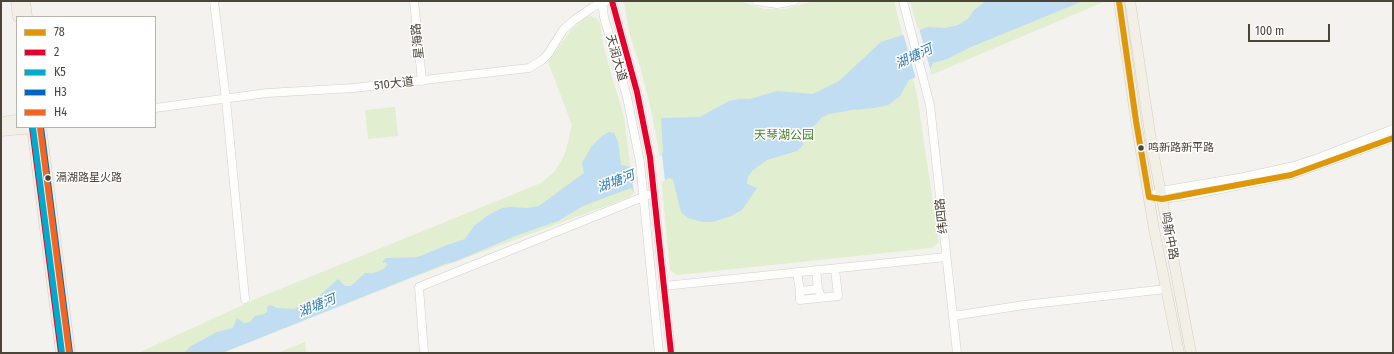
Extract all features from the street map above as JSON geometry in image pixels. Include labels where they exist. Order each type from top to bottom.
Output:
[{"type":"main road","points":[[16,1],[18,16]]},
{"type":"main road","points":[[25,1],[27,16]]},
{"type":"main road","name":"鸣新中路","points":[[1120,1],[1136,120],[1179,353]]},
{"type":"main road","name":"鸣新中路","points":[[1130,1],[1152,146],[1191,353]]},
{"type":"main road","points":[[1,122],[16,120]]},
{"type":"main road","points":[[1,131],[26,128]]},
{"type":"main road","points":[[35,128],[61,353]]},
{"type":"main road","points":[[35,128],[70,353]]},
{"type":"street","points":[[214,1],[226,100],[245,299]]},
{"type":"street","name":"星海路","points":[[414,1],[422,81]]},
{"type":"street","name":"天润大道","points":[[612,1],[637,92],[650,156],[654,189]]},
{"type":"street","points":[[757,1],[777,4],[794,1]]},
{"type":"street","name":"纬四路","points":[[902,1],[930,105],[957,353]]},
{"type":"street","name":"510大道","points":[[156,108],[226,100],[267,93],[354,88],[528,68],[542,60],[548,54],[563,30],[573,21],[603,2]]},
{"type":"street","name":"天润大道","points":[[603,2],[604,17],[627,97],[640,162],[644,192]]},
{"type":"street","points":[[1162,195],[1294,166],[1393,129]]},
{"type":"street","points":[[1149,196],[1291,175],[1393,138]]},
{"type":"street","points":[[424,353],[418,287],[654,189],[671,353]]},
{"type":"street","points":[[644,192],[660,353]]},
{"type":"street","points":[[664,286],[946,257]]},
{"type":"street","points":[[799,298],[838,296],[835,268]]},
{"type":"street","points":[[816,270],[818,289],[822,298]]},
{"type":"street","points":[[797,272],[799,298]]},
{"type":"street","points":[[799,298],[818,289]]},
{"type":"street","points":[[953,316],[1024,305],[1166,289]]},
{"type":"green space","name":"天琴湖公园","points":[[625,1],[740,1],[764,9],[786,9],[814,1],[894,1],[917,95],[939,242],[932,248],[677,275],[670,270],[658,146],[641,70],[629,31],[624,3]]},
{"type":"green space","points":[[910,1],[1106,1],[931,75]]},
{"type":"green space","points":[[591,16],[597,19],[600,23],[604,49],[624,117],[634,193],[630,197],[409,279],[223,353],[138,353],[258,298],[541,183],[555,171],[565,154],[572,125],[548,62],[571,30],[586,17]]},
{"type":"green space","points":[[395,107],[398,136],[368,139],[365,110]]},
{"type":"green space","points":[[305,342],[306,353],[277,353]]},
{"type":"water","name":"湖塘河","points":[[986,1],[1083,1],[971,47],[947,59],[933,63],[929,72],[909,80],[900,96],[888,105],[829,114],[821,118],[807,131],[803,138],[803,145],[797,151],[767,160],[753,170],[748,177],[747,184],[757,188],[742,210],[731,216],[713,222],[703,222],[688,218],[681,212],[673,180],[670,178],[634,193],[631,188],[583,206],[558,221],[515,236],[454,262],[445,264],[222,353],[162,353],[185,352],[191,346],[217,332],[233,328],[237,318],[244,323],[250,322],[255,316],[267,312],[267,307],[270,305],[277,308],[294,309],[318,297],[338,279],[345,286],[351,286],[365,273],[374,273],[384,269],[387,265],[386,262],[383,263],[383,261],[386,258],[418,257],[465,239],[474,226],[487,216],[502,208],[527,208],[539,206],[584,173],[582,163],[592,146],[602,136],[609,132],[614,133],[618,142],[621,165],[630,167],[662,155],[661,118],[700,117],[729,101],[750,99],[777,91],[813,94],[839,81],[881,42],[928,27],[945,28],[958,25],[968,19],[974,10]]},
{"type":"pier","points":[[919,28],[931,72],[916,79],[903,33]]},
{"type":"pier","points":[[662,155],[665,181],[634,193],[630,167]]},
{"type":"transit line","name":"2","points":[[612,1],[637,92],[650,157],[671,353]]},
{"type":"transit line","name":"78","points":[[1119,1],[1136,121],[1149,197],[1162,199],[1291,175],[1393,138]]},
{"type":"transit line","name":"2","points":[[32,128],[61,353]]},
{"type":"transit line","name":"K5","points":[[33,128],[62,353]]},
{"type":"transit line","name":"H4","points":[[40,128],[69,352]]},
{"type":"transit line","name":"H3","points":[[41,128],[70,353]]},
{"type":"place","name":"鸣新路新平路","points":[[1141,148]]},
{"type":"place","name":"滆湖路星火路","points":[[48,178]]}]
